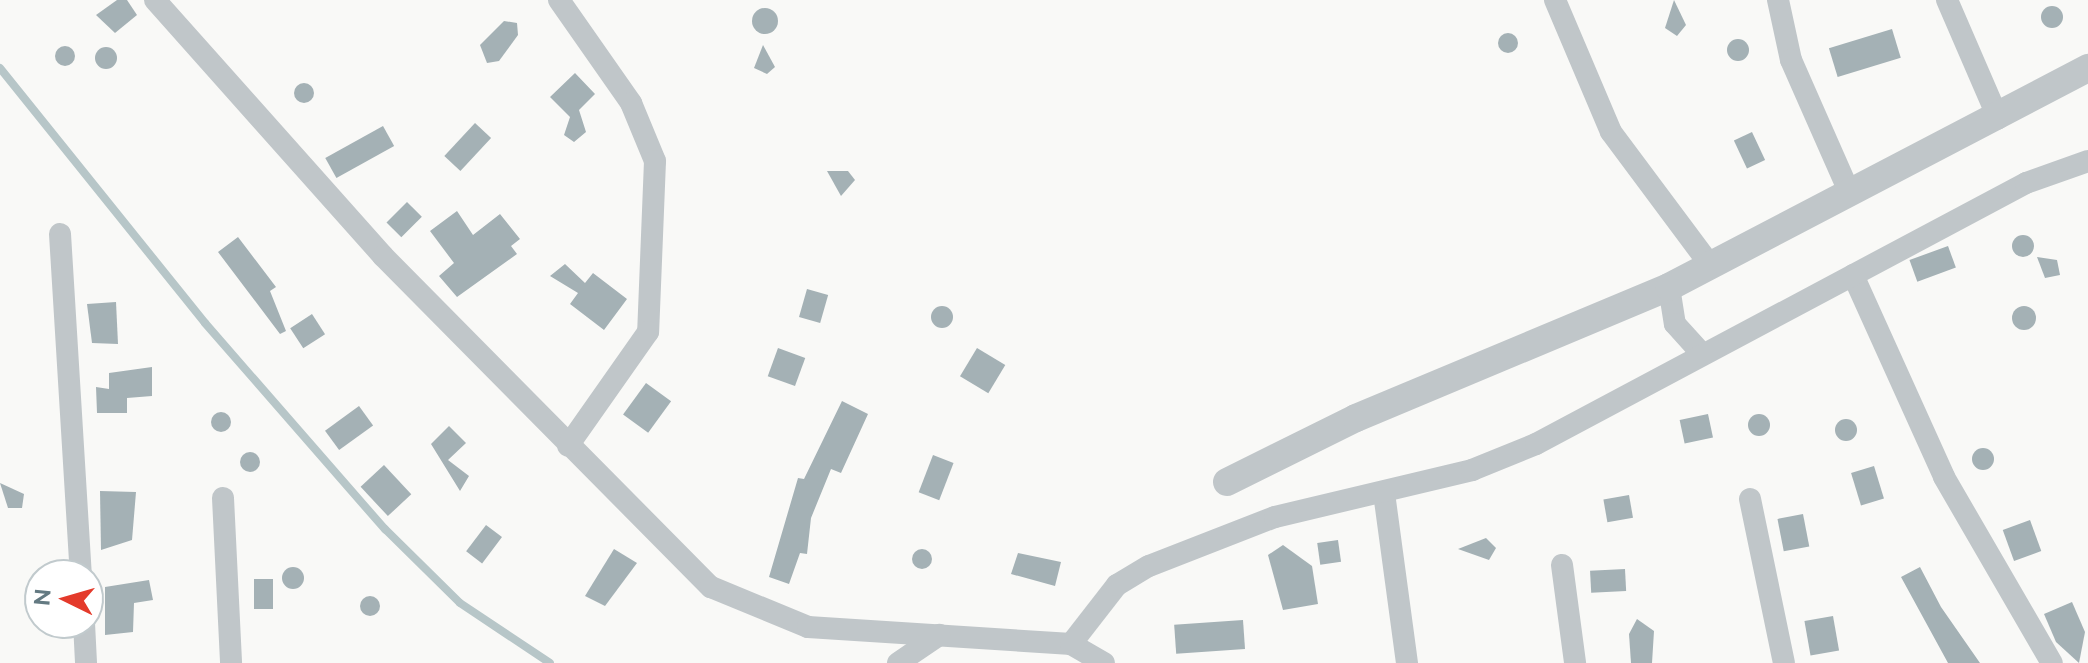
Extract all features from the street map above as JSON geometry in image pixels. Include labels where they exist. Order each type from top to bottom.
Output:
[{"type":"street","points":[[155,0],[383,256],[711,587],[808,627],[1071,644],[1104,663]]},
{"type":"street","points":[[559,0],[631,103],[655,161],[648,332],[568,446]]},
{"type":"street","points":[[1555,0],[1611,132],[1711,266]]},
{"type":"street","points":[[1778,0],[1791,60],[1850,194]]},
{"type":"street","points":[[1947,0],[1998,118]]},
{"type":"street","points":[[1227,482],[1356,418],[1669,287],[1998,118],[2088,68]]},
{"type":"street","points":[[1071,644],[1117,585],[1149,566],[1275,517],[1472,470],[1536,444],[2026,183],[2088,161]]},
{"type":"street","points":[[60,234],[80,559]]},
{"type":"street","points":[[1853,275],[1944,477],[2052,663]]},
{"type":"street","points":[[1669,287],[1675,324],[1702,354]]},
{"type":"street","points":[[1384,493],[1407,663]]},
{"type":"street","points":[[223,498],[231,663]]},
{"type":"street","points":[[1750,499],[1784,663]]},
{"type":"street","points":[[1562,565],[1575,663]]},
{"type":"street","points":[[898,663],[939,635]]},
{"type":"street","points":[[85,639],[86,663]]},
{"type":"building","points":[[117,0],[127,0],[137,15],[115,33],[96,15]]},
{"type":"building","points":[[1674,0],[1686,25],[1677,36],[1665,28]]},
{"type":"building","points":[[2052,6],[2060,9],[2063,17],[2060,25],[2052,28],[2044,25],[2041,17],[2044,9]]},
{"type":"building","points":[[765,8],[774,12],[778,21],[774,30],[765,34],[756,30],[752,21],[756,12]]},
{"type":"building","points":[[504,21],[517,23],[518,35],[499,61],[487,63],[480,45]]},
{"type":"building","points":[[1892,29],[1901,58],[1838,77],[1829,48]]},
{"type":"building","points":[[1504,33],[1512,33],[1518,43],[1512,53],[1504,53],[1498,47],[1498,39]]},
{"type":"building","points":[[1738,39],[1746,42],[1749,50],[1746,58],[1738,61],[1730,58],[1727,50],[1730,42]]},
{"type":"building","points":[[763,45],[775,67],[767,74],[754,68]]},
{"type":"building","points":[[61,46],[69,46],[75,56],[69,66],[61,66],[55,60],[55,52]]},
{"type":"building","points":[[106,47],[114,50],[117,58],[114,66],[106,69],[98,66],[95,58],[98,50]]},
{"type":"building","points":[[575,73],[595,94],[579,110],[586,132],[574,142],[564,135],[570,117],[550,97]]},
{"type":"building","points":[[300,83],[308,83],[314,93],[308,103],[300,103],[294,97],[294,89]]},
{"type":"building","points":[[475,123],[491,138],[460,171],[444,156]]},
{"type":"building","points":[[383,126],[394,146],[336,178],[325,158]]},
{"type":"building","points":[[1752,132],[1765,160],[1747,169],[1734,140]]},
{"type":"building","points":[[827,171],[848,171],[855,180],[841,196]]},
{"type":"building","points":[[407,202],[422,217],[401,237],[386,223]]},
{"type":"building","points":[[457,211],[473,235],[500,214],[520,239],[511,246],[517,254],[457,297],[439,276],[454,263],[430,231]]},
{"type":"building","points":[[2019,235],[2027,235],[2034,246],[2027,257],[2019,257],[2012,250],[2012,242]]},
{"type":"building","points":[[238,237],[276,287],[270,291],[286,331],[280,334],[218,252]]},
{"type":"building","points":[[1948,246],[1956,268],[1917,282],[1909,260]]},
{"type":"building","points":[[2037,257],[2057,260],[2060,275],[2045,278]]},
{"type":"building","points":[[565,264],[585,283],[593,273],[627,299],[604,330],[570,304],[578,293],[550,276]]},
{"type":"building","points":[[807,289],[828,295],[820,323],[799,317]]},
{"type":"building","points":[[116,302],[118,344],[92,343],[87,304]]},
{"type":"building","points":[[938,306],[946,306],[953,317],[946,328],[938,328],[931,321],[931,313]]},
{"type":"building","points":[[2024,306],[2032,310],[2036,318],[2032,326],[2024,330],[2016,326],[2012,318],[2016,310]]},
{"type":"building","points":[[312,314],[325,334],[303,348],[290,328]]},
{"type":"building","points":[[778,348],[805,358],[795,386],[768,376]]},
{"type":"building","points":[[977,348],[1005,365],[988,393],[960,376]]},
{"type":"building","points":[[152,367],[152,396],[127,398],[127,413],[97,413],[96,387],[109,389],[109,373]]},
{"type":"building","points":[[646,383],[671,401],[648,433],[623,415]]},
{"type":"building","points":[[842,401],[868,414],[841,473],[831,469],[811,518],[807,554],[800,553],[789,584],[769,577],[798,478],[804,479]]},
{"type":"building","points":[[359,406],[373,425],[339,450],[325,431]]},
{"type":"building","points":[[217,412],[225,412],[231,422],[225,432],[217,432],[211,426],[211,418]]},
{"type":"building","points":[[1708,414],[1713,437],[1685,444],[1680,420]]},
{"type":"building","points":[[1759,414],[1767,417],[1770,425],[1767,433],[1759,436],[1751,433],[1748,425],[1751,417]]},
{"type":"building","points":[[1846,419],[1857,430],[1846,441],[1835,430]]},
{"type":"building","points":[[449,426],[466,443],[448,460],[469,476],[460,491],[431,444]]},
{"type":"building","points":[[1983,448],[1991,451],[1994,459],[1991,467],[1983,470],[1975,467],[1972,459],[1975,451]]},
{"type":"building","points":[[246,452],[254,452],[260,462],[254,472],[246,472],[240,466],[240,458]]},
{"type":"building","points":[[933,455],[954,463],[939,500],[919,492]]},
{"type":"building","points":[[384,465],[411,494],[388,516],[361,487]]},
{"type":"building","points":[[1874,466],[1884,499],[1861,506],[1851,473]]},
{"type":"building","points":[[0,483],[24,494],[22,508],[8,508]]},
{"type":"building","points":[[100,491],[136,492],[132,540],[101,550]]},
{"type":"building","points":[[1629,495],[1633,518],[1607,522],[1603,500]]},
{"type":"building","points":[[1803,514],[1809,546],[1784,551],[1777,519]]},
{"type":"building","points":[[2030,520],[2041,551],[2014,561],[2003,530]]},
{"type":"building","points":[[486,525],[502,537],[482,563],[466,551]]},
{"type":"building","points":[[1486,538],[1496,548],[1489,560],[1458,549]]},
{"type":"building","points":[[1338,540],[1341,562],[1320,565],[1317,543]]},
{"type":"building","points":[[1283,545],[1312,566],[1318,604],[1283,610],[1268,555]]},
{"type":"building","points":[[614,549],[637,563],[605,606],[585,596]]},
{"type":"building","points":[[922,549],[929,552],[932,559],[929,566],[922,569],[915,566],[912,559],[915,552]]},
{"type":"building","points":[[1018,553],[1061,562],[1055,586],[1011,574]]},
{"type":"building","points":[[293,567],[301,570],[304,578],[301,586],[293,589],[285,586],[282,578],[285,570]]},
{"type":"building","points":[[1920,567],[1941,607],[1980,663],[1948,663],[1901,577]]},
{"type":"building","points":[[1625,569],[1626,591],[1591,593],[1590,571]]},
{"type":"building","points":[[254,579],[273,579],[273,609],[254,609]]},
{"type":"building","points":[[149,580],[153,600],[134,603],[133,632],[105,635],[105,587]]},
{"type":"building","points":[[370,596],[377,599],[380,606],[377,613],[370,616],[363,613],[360,606],[363,599]]},
{"type":"building","points":[[2072,602],[2085,632],[2079,663],[2056,642],[2044,614]]},
{"type":"building","points":[[1833,616],[1839,650],[1811,656],[1804,621]]},
{"type":"building","points":[[1637,619],[1654,631],[1652,663],[1631,663],[1629,634]]},
{"type":"building","points":[[1243,620],[1245,649],[1176,654],[1174,625]]},
{"type":"waterway","points":[[0,68],[205,323],[385,529],[460,603],[550,663]]}]
